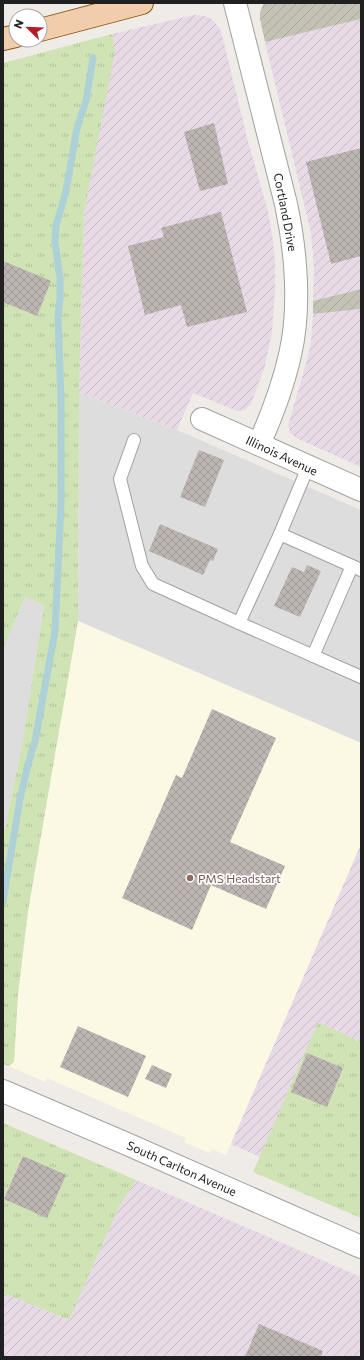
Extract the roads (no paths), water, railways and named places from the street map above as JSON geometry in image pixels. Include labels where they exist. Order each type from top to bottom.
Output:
[{"type":"main road","points":[[48,28],[142,3]]},
{"type":"street","name":"Cortland Drive","points":[[235,3],[292,229],[296,261],[296,309],[291,353],[272,415],[259,444]]},
{"type":"street","name":"Illinois Avenue","points":[[202,419],[361,490]]},
{"type":"street","name":"South Carlton Avenue","points":[[3,1091],[361,1247]]},
{"type":"lane","points":[[134,440],[120,479],[142,566],[153,584],[361,677]]},
{"type":"lane","points":[[239,623],[280,534],[308,467]]},
{"type":"lane","points":[[280,534],[357,568],[313,656]]},
{"type":"waterway","points":[[3,901],[20,799],[35,741],[55,631],[61,504],[61,399],[58,318],[60,279],[55,242],[56,226],[66,191],[77,128],[86,101],[93,58]]},
{"type":"place","name":"PMS Headstart","points":[[190,878]]}]
